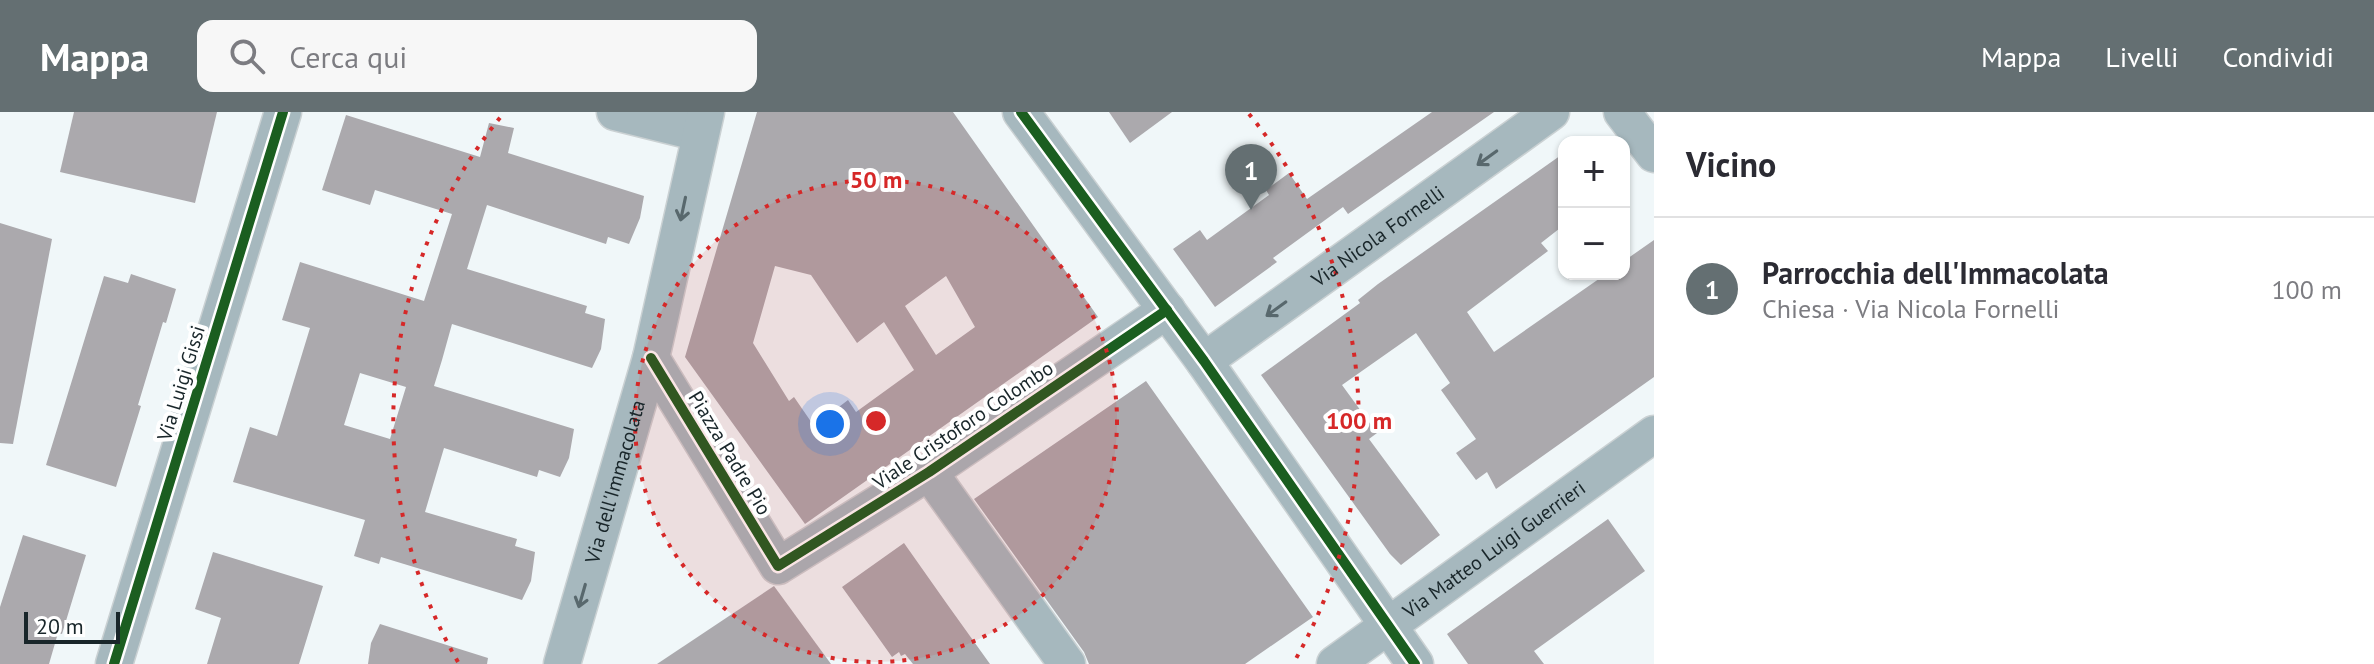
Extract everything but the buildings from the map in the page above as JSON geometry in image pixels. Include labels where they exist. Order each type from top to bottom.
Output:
[{"type":"street","name":"Via Luigi Gissi","points":[[114,664],[283,112]]},
{"type":"street","points":[[615,112],[703,123]]},
{"type":"street","points":[[1021,112],[1204,361],[1415,664]]},
{"type":"street","name":"Via Nicola Fornelli","points":[[1204,361],[1551,112]]},
{"type":"street","points":[[1622,112],[1654,154]]},
{"type":"street","name":"Via dell'Immacolata","points":[[562,664],[651,358],[703,123]]},
{"type":"street","name":"Viale Cristoforo Colombo","points":[[778,566],[929,472],[1167,310]]},
{"type":"street","name":"Piazza Padre Pio","points":[[651,358],[778,566]]},
{"type":"street","name":"Via Matteo Luigi Guerrieri","points":[[1335,664],[1654,434]]},
{"type":"street","points":[[929,472],[1067,664]]},
{"type":"cycle path","points":[[114,664],[283,112]]},
{"type":"cycle path","points":[[1021,112],[1204,361],[1415,664]]},
{"type":"cycle path","points":[[651,358],[778,566],[929,472],[1167,310]]},
{"type":"place","name":"Parrocchia dell'Immacolata","points":[[1251,210]]}]
